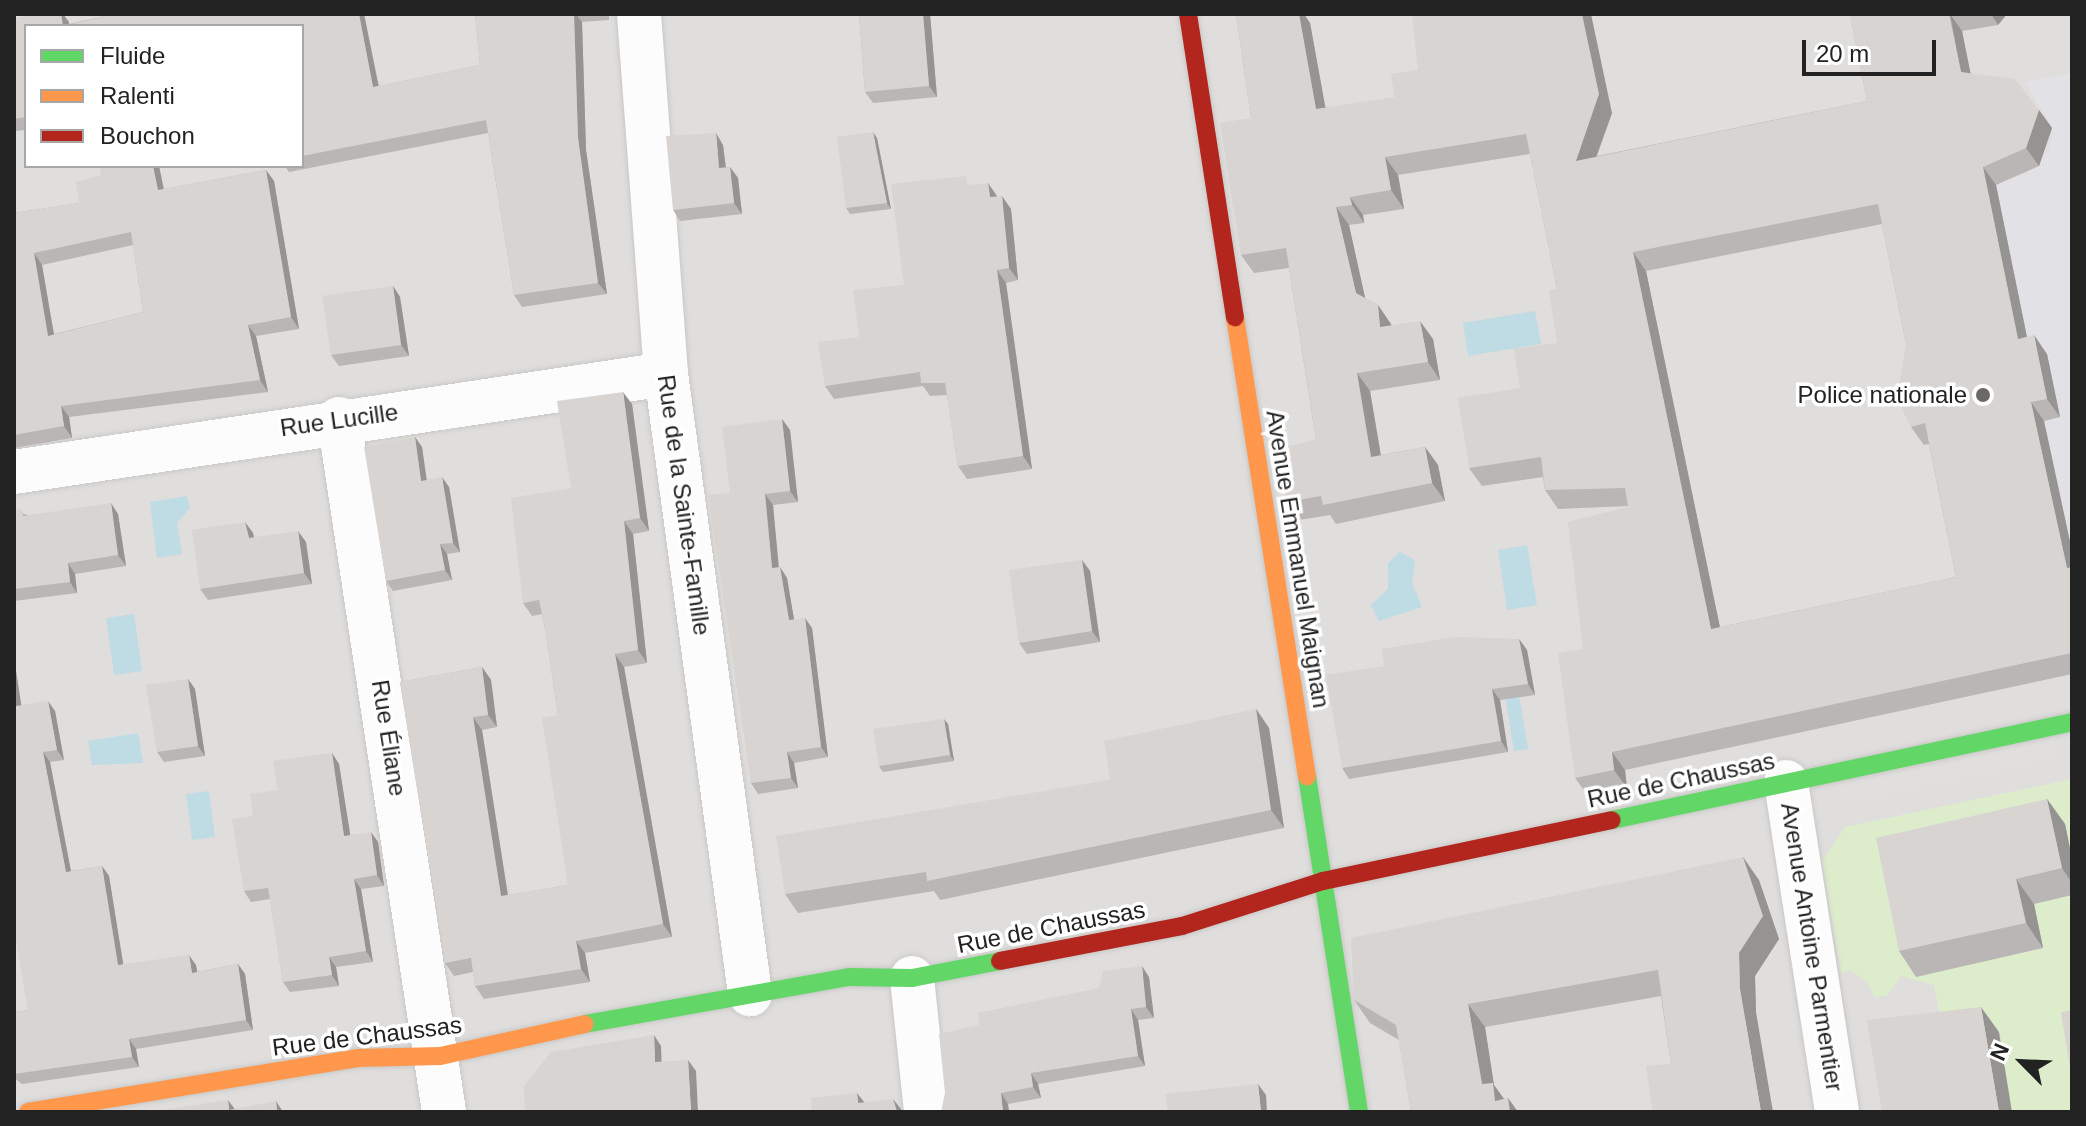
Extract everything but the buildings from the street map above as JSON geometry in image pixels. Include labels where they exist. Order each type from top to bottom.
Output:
[{"type":"street","name":"Rue de la Sainte-Famille","points":[[639,14],[666,374],[750,994]]},
{"type":"street","name":"Avenue Emmanuel Maignan","points":[[1188,14],[1359,1112]]},
{"type":"street","name":"Rue Lucille","points":[[14,472],[339,419],[666,374]]},
{"type":"street","name":"Rue Éliane","points":[[339,419],[440,1056],[444,1112]]},
{"type":"street","name":"Rue de Chaussas","points":[[28,1112],[358,1058],[440,1056],[849,977],[912,978],[1182,926],[1323,881],[2072,722]]},
{"type":"street","name":"Avenue Antoine Parmentier","points":[[1786,782],[1837,1112]]},
{"type":"street","points":[[912,978],[926,1112]]},
{"type":"shaded area","points":[[14,14],[2072,14],[2072,1112],[14,1112]]},
{"type":"shaded area","points":[[2072,73],[2072,551],[2044,421],[2059,417],[2047,354],[2031,357],[1996,182],[2026,175],[2050,150],[2052,128],[2025,82]]},
{"type":"shaded area","points":[[2054,740],[2058,757],[1844,803],[1840,786]]},
{"type":"green space","points":[[2072,779],[2072,858],[2064,824],[1901,861],[2043,948],[2034,904],[2072,895],[2072,1112],[2012,1112],[1941,1022],[1934,985],[1901,976],[1888,995],[1875,998],[1867,982],[1850,970],[1841,973],[1822,861],[1845,827]]},
{"type":"water","points":[[1535,311],[1541,344],[1468,356],[1463,323]]},
{"type":"water","points":[[187,496],[190,508],[177,523],[182,554],[157,558],[150,502]]},
{"type":"water","points":[[1527,545],[1537,605],[1507,610],[1498,550]]},
{"type":"water","points":[[1400,552],[1415,560],[1412,583],[1422,607],[1379,621],[1371,605],[1388,589],[1388,563]]},
{"type":"water","points":[[134,614],[142,671],[114,675],[106,618]]},
{"type":"water","points":[[1519,694],[1528,749],[1514,751],[1505,696]]},
{"type":"water","points":[[138,733],[143,763],[92,765],[88,741]]},
{"type":"water","points":[[209,791],[215,837],[192,840],[186,794]]},
{"type":"traffic: fast","points":[[1612,820],[2072,722]]},
{"type":"traffic: fast","points":[[1307,776],[1359,1112]]},
{"type":"traffic: fast","points":[[585,1024],[849,977],[912,978],[1000,961]]},
{"type":"traffic: slow","points":[[1235,317],[1307,776]]},
{"type":"traffic: slow","points":[[28,1112],[358,1058],[440,1056],[585,1024]]},
{"type":"traffic: jam","points":[[1188,14],[1235,317]]},
{"type":"traffic: jam","points":[[1000,961],[1182,926],[1323,881],[1612,820]]},
{"type":"place","name":"Police nationale","points":[[1983,395]]}]
